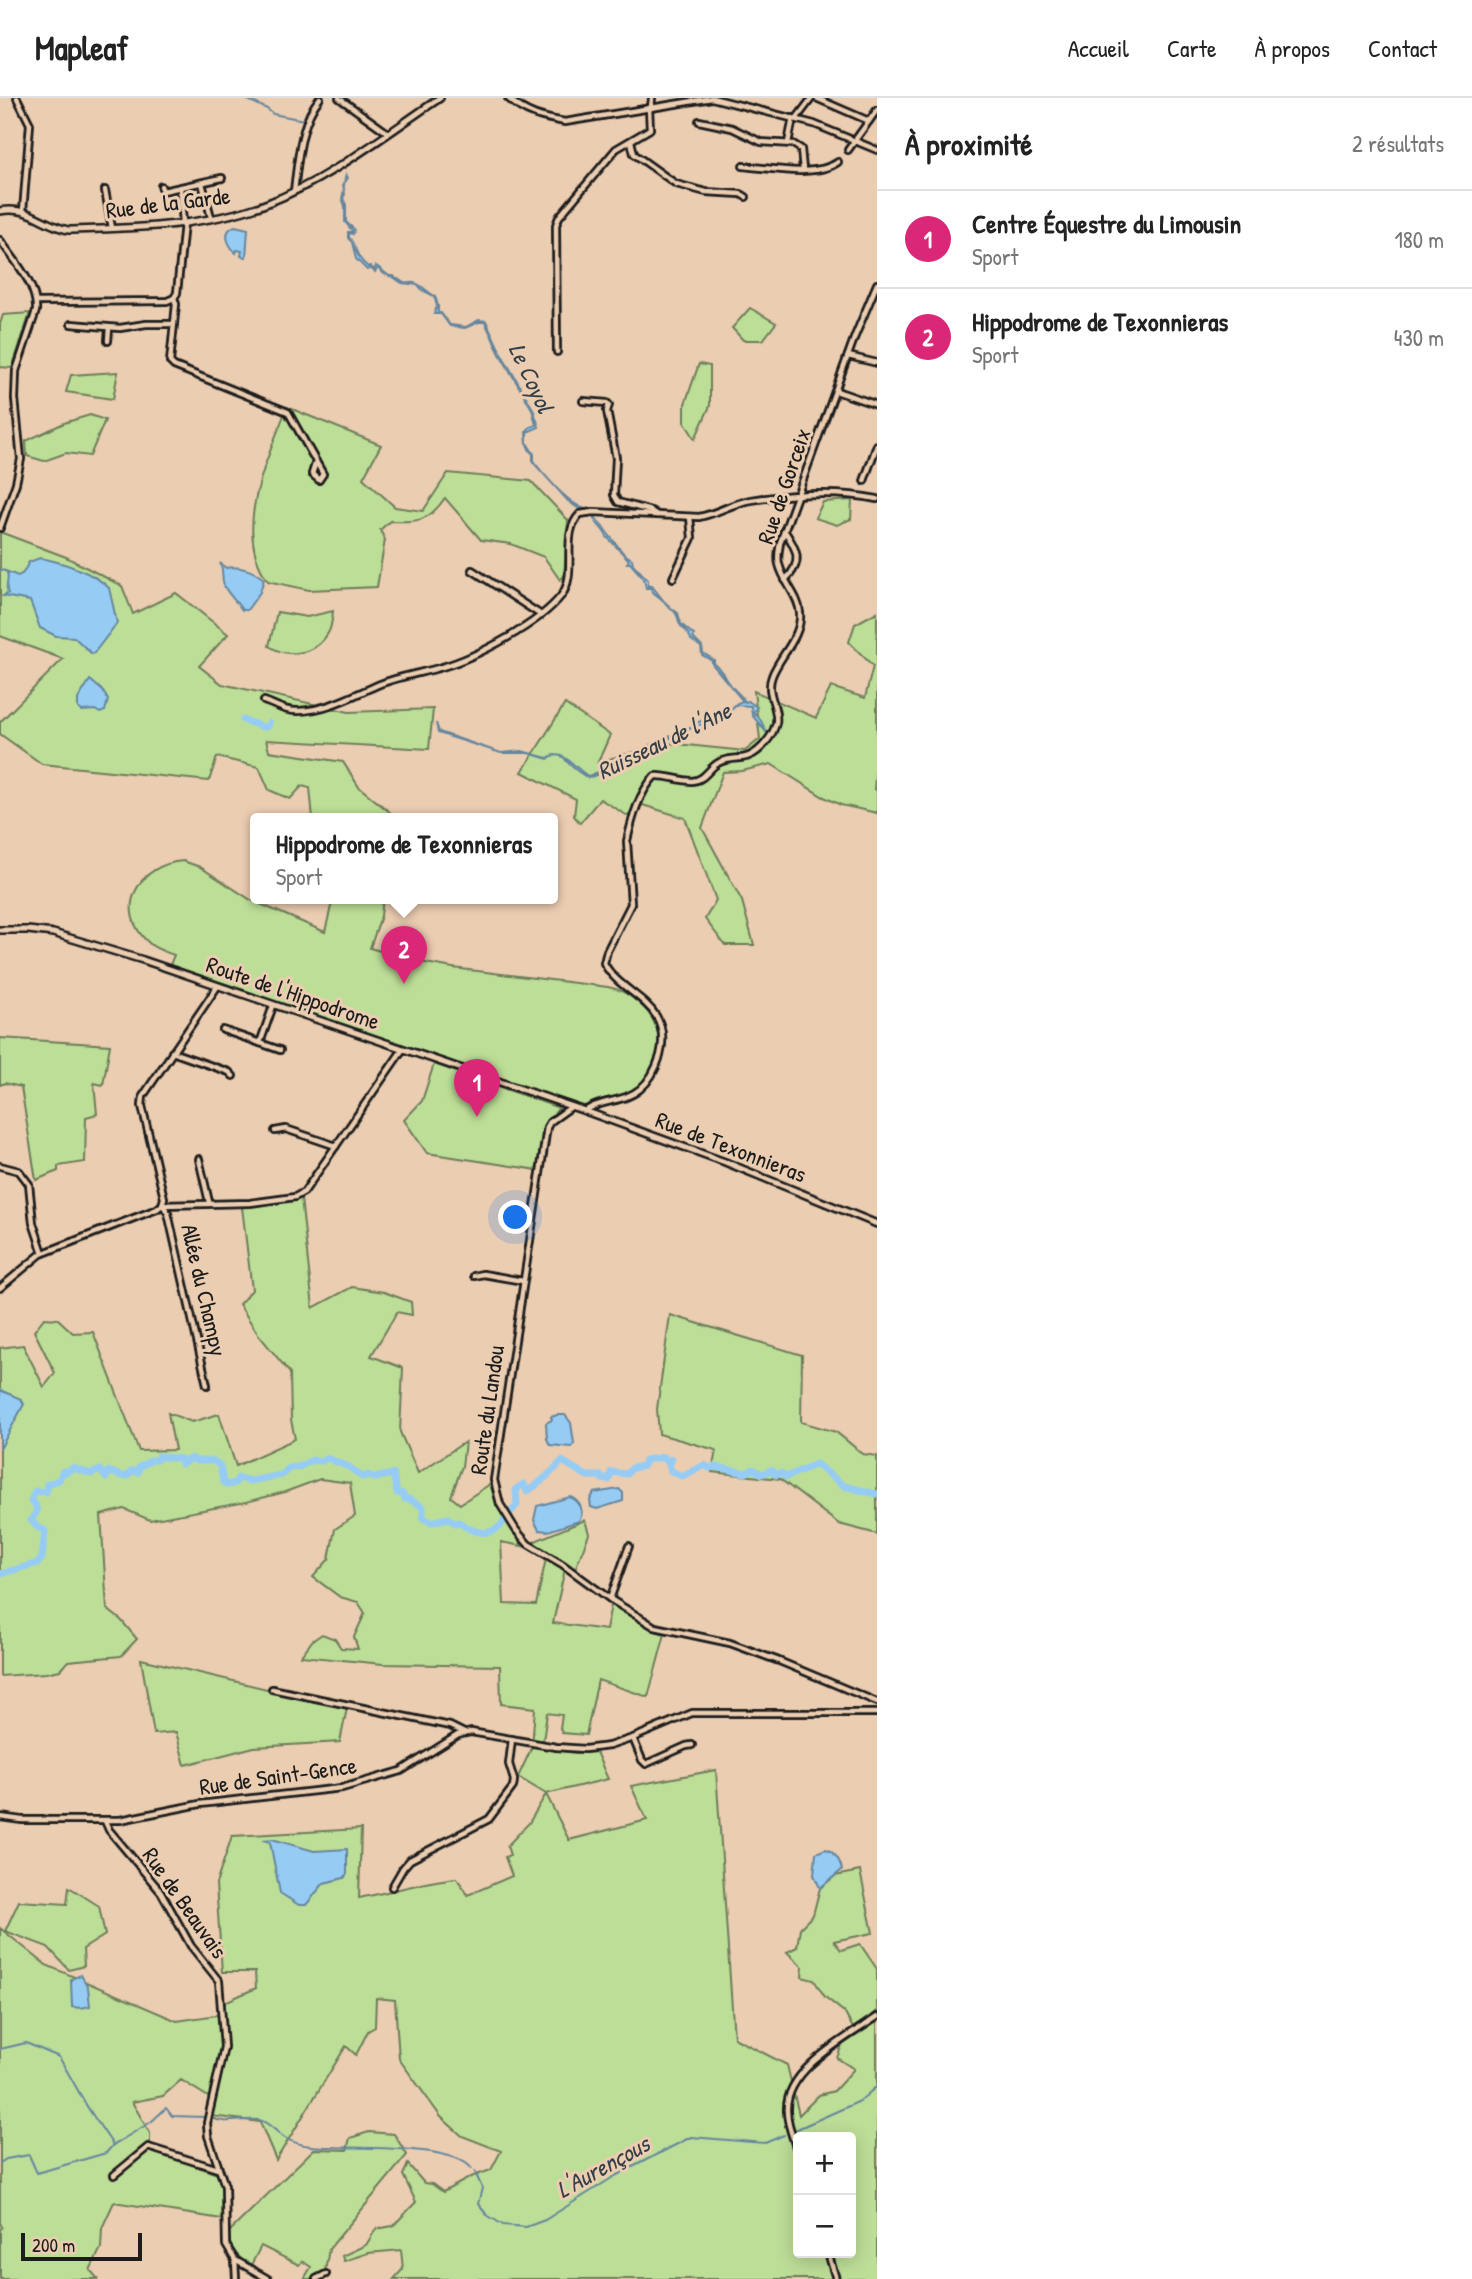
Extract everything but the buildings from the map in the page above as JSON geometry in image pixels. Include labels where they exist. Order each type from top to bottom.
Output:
[{"type":"main road","name":"Rue de la Garde","points":[[0,211],[23,211],[56,228],[68,230],[183,223],[256,207],[294,191],[440,98]]},
{"type":"main road","name":"Route de l'Hippodrome","points":[[0,930],[28,930],[71,937],[571,1107]]},
{"type":"main road","name":"Rue de Texonnieras","points":[[571,1107],[725,1162],[877,1224]]},
{"type":"street","points":[[17,98],[30,124],[23,211]]},
{"type":"street","points":[[294,191],[308,120],[312,108],[320,98]]},
{"type":"street","points":[[339,98],[388,133]]},
{"type":"street","points":[[508,98],[541,118],[565,122],[702,98],[729,100],[822,126],[877,150]]},
{"type":"street","points":[[557,352],[556,225],[559,217],[616,149],[650,129],[652,98]]},
{"type":"street","points":[[788,143],[794,118],[814,98],[869,121]]},
{"type":"street","points":[[848,150],[877,110]]},
{"type":"street","points":[[699,121],[732,128],[761,142],[793,144],[801,149],[803,170]]},
{"type":"street","points":[[631,141],[634,154],[676,184],[706,192],[741,194],[746,197]]},
{"type":"street","points":[[743,166],[803,170],[827,168],[838,162]]},
{"type":"street","points":[[161,186],[163,191],[222,178]]},
{"type":"street","points":[[202,183],[211,217]]},
{"type":"street","points":[[180,187],[183,223],[170,362],[174,366],[288,412],[316,461]]},
{"type":"street","points":[[105,190],[113,228]]},
{"type":"street","points":[[0,240],[25,277],[37,302],[16,371],[15,399],[21,459],[16,483],[0,528]]},
{"type":"street","name":"Rue de Gorceix","points":[[585,1111],[592,1106],[624,1098],[640,1089],[653,1074],[661,1049],[659,1026],[653,1012],[610,972],[604,963],[607,951],[631,904],[627,841],[646,786],[655,776],[667,775],[695,781],[703,778],[718,763],[749,756],[763,747],[772,734],[776,714],[769,685],[799,628],[801,617],[799,606],[778,561],[780,543],[877,284]]},
{"type":"street","points":[[37,302],[167,301],[174,298]]},
{"type":"street","points":[[71,324],[109,328],[174,324]]},
{"type":"street","points":[[108,341],[109,328]]},
{"type":"street","points":[[848,356],[877,363]]},
{"type":"street","points":[[836,391],[877,405]]},
{"type":"street","points":[[583,401],[609,405],[607,411],[616,458],[614,495],[618,502],[651,511],[659,516]]},
{"type":"street","points":[[864,481],[877,445]]},
{"type":"street","points":[[264,701],[284,710],[316,709],[381,684],[467,659],[541,615],[565,590],[569,580],[573,526],[580,514],[590,512],[690,517],[711,515],[722,508],[750,500],[844,494],[877,499]]},
{"type":"street","points":[[673,578],[692,538],[690,517]]},
{"type":"street","points":[[784,530],[794,545],[797,563],[795,570],[785,580]]},
{"type":"street","points":[[472,570],[541,615]]},
{"type":"street","name":"Allée du Champy","points":[[207,1385],[169,1213],[162,1205],[164,1198],[142,1106],[143,1096],[217,987]]},
{"type":"street","points":[[260,1042],[273,1006]]},
{"type":"street","points":[[223,1030],[280,1050]]},
{"type":"street","points":[[0,1288],[43,1253],[162,1205],[250,1203],[295,1197],[304,1192],[403,1049]]},
{"type":"street","points":[[172,1052],[229,1072],[233,1076]]},
{"type":"street","name":"Route du Landou","points":[[571,1107],[547,1127],[494,1480],[505,1514],[528,1544],[660,1629],[730,1643],[877,1702]]},
{"type":"street","points":[[275,1131],[286,1129],[336,1146]]},
{"type":"street","points":[[199,1159],[209,1202]]},
{"type":"street","points":[[0,1166],[19,1171],[29,1184],[33,1223],[43,1253]]},
{"type":"street","points":[[474,1276],[484,1274],[523,1281]]},
{"type":"street","points":[[610,1599],[629,1546]]},
{"type":"street","points":[[272,1689],[450,1726],[464,1733],[479,1732],[556,1747],[585,1749],[609,1746],[633,1738],[692,1713],[877,1713]]},
{"type":"street","name":"Rue de Saint-Gence","points":[[0,1817],[22,1820],[105,1821],[200,1804],[342,1788],[401,1771],[464,1733]]},
{"type":"street","points":[[633,1738],[646,1764],[692,1745]]},
{"type":"street","points":[[392,1887],[402,1868],[410,1860],[489,1819],[497,1811],[513,1787],[514,1780],[509,1764],[512,1739]]},
{"type":"street","name":"Rue de Beauvais","points":[[105,1821],[161,1892],[191,1946],[219,1981],[224,2048],[207,2123],[208,2136],[225,2186],[226,2245],[235,2260],[236,2279]]},
{"type":"street","points":[[793,2135],[787,2114],[788,2098],[806,2067],[877,2017]]},
{"type":"street","points":[[114,2175],[148,2147],[219,2169]]},
{"type":"street","points":[[830,2258],[836,2279]]},
{"type":"street","points":[[235,2260],[268,2279]]},
{"type":"street","points":[[316,2279],[326,2274]]},
{"type":"green space","points":[[750,308],[776,323],[763,340],[743,340],[732,328]]},
{"type":"green space","points":[[30,313],[12,368],[0,367],[0,324],[3,315]]},
{"type":"green space","points":[[699,364],[710,366],[710,406],[695,439],[685,423],[685,404]]},
{"type":"green space","points":[[118,372],[113,399],[66,392],[71,375]]},
{"type":"green space","points":[[287,407],[381,445],[363,478],[395,507],[423,511],[448,473],[531,481],[568,520],[564,576],[560,580],[544,557],[511,544],[481,540],[445,498],[433,512],[422,519],[390,521],[380,530],[385,540],[377,587],[309,590],[268,581],[257,561],[253,517],[263,471]]},
{"type":"green space","points":[[90,415],[105,420],[90,456],[66,453],[44,461],[27,456],[26,441],[64,423]]},
{"type":"green space","points":[[852,500],[851,519],[837,525],[815,518],[823,502]]},
{"type":"green space","points":[[0,532],[66,557],[122,586],[133,614],[176,593],[228,634],[199,666],[222,684],[349,712],[433,709],[429,749],[266,740],[269,751],[343,762],[359,787],[391,813],[312,813],[310,788],[302,786],[290,799],[269,790],[259,767],[217,757],[209,781],[42,764],[0,734],[0,722],[63,659],[0,636]]},
{"type":"green space","points":[[333,611],[328,633],[317,646],[293,653],[269,646],[277,612],[307,617]]},
{"type":"green space","points":[[877,612],[877,754],[874,789],[877,790],[877,813],[841,805],[771,764],[742,771],[723,772],[702,828],[742,901],[754,945],[725,945],[705,919],[716,900],[685,818],[636,803],[628,816],[600,799],[580,823],[574,816],[576,799],[522,772],[565,704],[610,735],[598,762],[667,743],[745,751],[760,739],[754,691],[816,718],[831,687],[865,698],[873,666],[849,642],[855,624]]},
{"type":"green space","points":[[183,861],[200,867],[250,899],[250,904],[260,904],[325,932],[332,904],[382,904],[370,948],[415,961],[608,987],[624,992],[638,1001],[649,1013],[656,1027],[658,1057],[651,1072],[633,1091],[613,1100],[583,1106],[170,965],[174,955],[151,945],[138,930],[132,903],[143,880],[154,870]]},
{"type":"green space","points":[[0,1038],[110,1045],[103,1085],[94,1083],[97,1114],[86,1117],[85,1162],[58,1166],[58,1171],[36,1180],[21,1087],[5,1083],[0,1085]]},
{"type":"green space","points":[[434,1064],[559,1108],[544,1125],[538,1170],[427,1153],[404,1120],[422,1101]]},
{"type":"green space","points":[[301,1198],[313,1308],[352,1287],[384,1292],[411,1302],[412,1315],[397,1312],[371,1356],[403,1368],[400,1432],[418,1473],[465,1442],[462,1466],[451,1497],[460,1504],[490,1484],[497,1506],[522,1546],[501,1542],[504,1604],[536,1605],[547,1554],[536,1546],[535,1541],[585,1520],[589,1534],[575,1569],[566,1564],[553,1623],[606,1630],[611,1605],[665,1634],[648,1697],[598,1680],[586,1735],[562,1733],[562,1715],[547,1713],[542,1748],[575,1753],[596,1752],[608,1779],[546,1794],[518,1777],[532,1747],[535,1708],[501,1704],[500,1666],[383,1664],[301,1656],[312,1641],[322,1634],[335,1639],[341,1648],[358,1649],[354,1637],[365,1613],[358,1602],[340,1597],[313,1577],[329,1559],[335,1529],[355,1516],[350,1483],[320,1479],[246,1502],[150,1520],[124,1509],[101,1515],[107,1609],[121,1620],[137,1639],[121,1656],[68,1661],[60,1670],[46,1673],[0,1676],[0,1348],[23,1345],[44,1387],[55,1373],[34,1331],[44,1318],[58,1319],[73,1333],[93,1332],[139,1451],[175,1450],[168,1413],[192,1422],[219,1414],[236,1466],[295,1439],[291,1420],[290,1373],[258,1334],[239,1304],[252,1290],[242,1207]]},
{"type":"green space","points":[[670,1315],[802,1355],[801,1422],[836,1432],[863,1454],[877,1456],[877,1534],[839,1524],[780,1479],[712,1472],[716,1450],[659,1434],[657,1409]]},
{"type":"green space","points":[[141,1659],[347,1708],[340,1742],[254,1747],[185,1765],[176,1732],[154,1734]]},
{"type":"green space","points":[[716,1770],[734,2038],[787,2065],[799,2115],[819,2095],[834,2091],[854,2069],[837,2058],[842,2045],[877,2021],[877,2279],[394,2279],[403,2269],[401,2250],[368,2253],[344,2261],[342,2256],[366,2245],[376,2229],[393,2226],[416,2202],[403,2175],[408,2164],[424,2183],[432,2184],[443,2192],[491,2170],[501,2151],[462,2136],[441,2117],[399,2059],[395,2000],[376,1998],[375,2027],[368,2031],[356,2055],[346,2046],[276,2160],[260,2122],[211,2116],[213,2100],[181,2080],[163,2096],[132,2102],[150,2133],[150,2149],[217,2174],[222,2186],[222,2219],[114,2202],[102,2228],[101,2248],[90,2270],[98,2279],[0,2279],[0,1928],[46,1965],[177,2021],[224,2014],[225,2002],[256,1988],[255,1972],[222,1972],[216,1884],[232,1836],[361,1829],[359,1898],[457,1878],[468,1895],[512,1876],[505,1857],[510,1855],[507,1846],[529,1823],[546,1794],[569,1840],[647,1820],[631,1786]]},
{"type":"green space","points":[[860,1871],[873,1933],[834,1941],[841,1950],[860,1944],[877,1969],[877,2011],[853,2028],[844,2012],[825,1997],[814,1980],[802,1977],[803,1967],[787,1952],[797,1947],[800,1928],[813,1915],[820,1888],[835,1876]]},
{"type":"green space","points":[[69,1887],[99,1906],[105,1935],[83,1949],[84,1966],[69,1970],[48,1947],[5,1931],[19,1901],[67,1904]]},
{"type":"green space","points":[[369,2132],[394,2134],[407,2155],[329,2249],[325,2271],[310,2279],[304,2279],[311,2267],[302,2261],[299,2265],[261,2246],[250,2267],[238,2256],[230,2244],[228,2233],[314,2149],[347,2150],[350,2138]]},
{"type":"water","points":[[344,189],[346,222],[354,229],[353,234],[349,233],[349,237],[354,244],[358,256],[368,267],[370,266],[374,270],[376,266],[388,275],[378,268],[375,272],[370,268],[367,270],[356,259],[352,242],[348,238],[348,232],[353,232],[345,222],[342,198]]},
{"type":"water","points":[[235,226],[248,229],[246,257],[241,256],[242,251],[237,250],[236,253],[228,242],[228,231]]},
{"type":"water","points":[[396,279],[404,283],[416,283],[435,296],[438,306],[438,313],[441,313],[450,325],[466,327],[479,320],[486,321],[533,409],[539,427],[527,432],[527,443],[526,432],[536,425],[532,409],[500,354],[485,322],[465,328],[450,326],[441,314],[434,314],[437,306],[434,296],[418,285],[402,283]]},
{"type":"water","points":[[554,486],[574,503],[589,510],[582,511],[568,501]]},
{"type":"water","points":[[592,513],[624,554],[632,559],[633,564],[648,580],[648,586],[652,586],[664,601],[652,592],[651,588],[646,588],[642,578],[607,537]]},
{"type":"water","points":[[40,558],[77,569],[95,577],[109,588],[117,623],[94,653],[74,637],[56,636],[40,628],[30,601],[3,596],[8,593],[8,575],[0,569],[18,576],[29,562]]},
{"type":"water","points":[[220,563],[226,568],[236,567],[251,571],[264,579],[260,592],[247,610],[242,610],[226,589]]},
{"type":"water","points":[[671,608],[678,613],[681,624],[694,635],[693,638],[702,647],[703,653],[714,660],[745,702],[757,707],[753,712],[767,733],[752,715],[751,706],[737,705],[727,713],[694,728],[696,723],[731,709],[737,703],[743,701],[712,661],[702,655],[701,647],[691,640],[680,625],[677,615]]},
{"type":"water","points":[[90,680],[103,691],[108,700],[105,711],[100,713],[78,708],[78,699]]},
{"type":"water","points":[[436,723],[439,732],[501,753],[438,733]]},
{"type":"water","points":[[686,728],[693,728],[588,778],[564,757],[588,776],[684,732]]},
{"type":"water","points":[[522,751],[547,758],[551,756],[548,759],[528,753],[501,753]]},
{"type":"water","points":[[0,1390],[21,1399],[24,1404],[0,1449]]},
{"type":"water","points":[[557,1415],[565,1415],[571,1423],[574,1443],[571,1447],[550,1445],[547,1439],[546,1423]]},
{"type":"water","points":[[619,1489],[623,1493],[623,1501],[597,1509],[591,1507],[590,1500],[594,1493]]},
{"type":"water","points":[[570,1497],[580,1507],[582,1514],[579,1521],[548,1531],[539,1530],[534,1520],[537,1506]]},
{"type":"water","points":[[272,1839],[314,1851],[347,1849],[347,1874],[344,1878],[324,1883],[306,1905],[299,1905],[280,1893],[270,1842],[263,1840]]},
{"type":"water","points":[[826,1849],[837,1857],[842,1870],[820,1888],[814,1875],[816,1853]]},
{"type":"water","points":[[81,1975],[88,1987],[90,2006],[72,2007],[71,1979]]},
{"type":"waterway","name":"Le Coyol","points":[[244,98],[273,114],[304,120]]},
{"type":"waterway","name":"Le Coyol","points":[[676,613],[680,624]]},
{"type":"waterway","name":"Ruisseau de l'Ane","points":[[243,720],[263,727],[267,727],[269,723]]},
{"type":"waterway","points":[[0,1574],[38,1563],[42,1558],[45,1531],[31,1520],[37,1511],[31,1501],[35,1491],[46,1492],[47,1484],[59,1480],[63,1471],[67,1472],[73,1468],[91,1474],[100,1470],[106,1478],[109,1471],[127,1476],[132,1471],[138,1472],[139,1467],[152,1460],[157,1460],[158,1456],[181,1459],[182,1464],[191,1458],[196,1461],[214,1461],[220,1466],[223,1482],[227,1485],[235,1483],[238,1478],[250,1481],[282,1475],[289,1468],[327,1458],[349,1467],[362,1477],[368,1475],[374,1478],[393,1474],[397,1493],[423,1507],[423,1518],[432,1522],[448,1518],[478,1532],[490,1532],[496,1530],[505,1519]]},
{"type":"waterway","points":[[509,1514],[517,1505],[516,1489],[524,1484],[527,1491],[531,1489],[562,1461],[587,1476],[601,1476],[602,1479],[609,1480],[611,1472],[627,1474],[632,1468],[643,1466],[645,1460],[664,1457],[666,1461],[672,1459],[669,1465],[671,1471],[682,1476],[705,1465],[709,1468],[746,1473],[753,1469],[762,1474],[771,1470],[776,1475],[781,1473],[786,1477],[816,1464],[844,1486],[877,1494]]},
{"type":"waterway","name":"L'Aurençous","points":[[0,2049],[26,2043],[59,2057],[113,2145],[151,2122],[166,2108],[172,2116],[206,2117]]},
{"type":"waterway","name":"L'Aurençous","points":[[795,2130],[860,2101],[877,2086]]},
{"type":"waterway","name":"L'Aurençous","points":[[211,2118],[223,2121],[262,2121],[285,2138],[308,2146],[422,2151],[461,2160],[472,2169]]},
{"type":"waterway","name":"L'Aurençous","points":[[475,2172],[482,2188],[478,2204],[487,2215],[503,2225],[526,2227],[545,2220],[615,2176],[691,2137],[765,2143],[784,2135]]},
{"type":"waterway","points":[[0,2163],[6,2159],[29,2155],[37,2173],[106,2153],[113,2145]]},
{"type":"place","name":"Hippodrome de Texonnieras","points":[[404,984]]},
{"type":"place","name":"Centre Équestre du Limousin","points":[[477,1117]]}]
